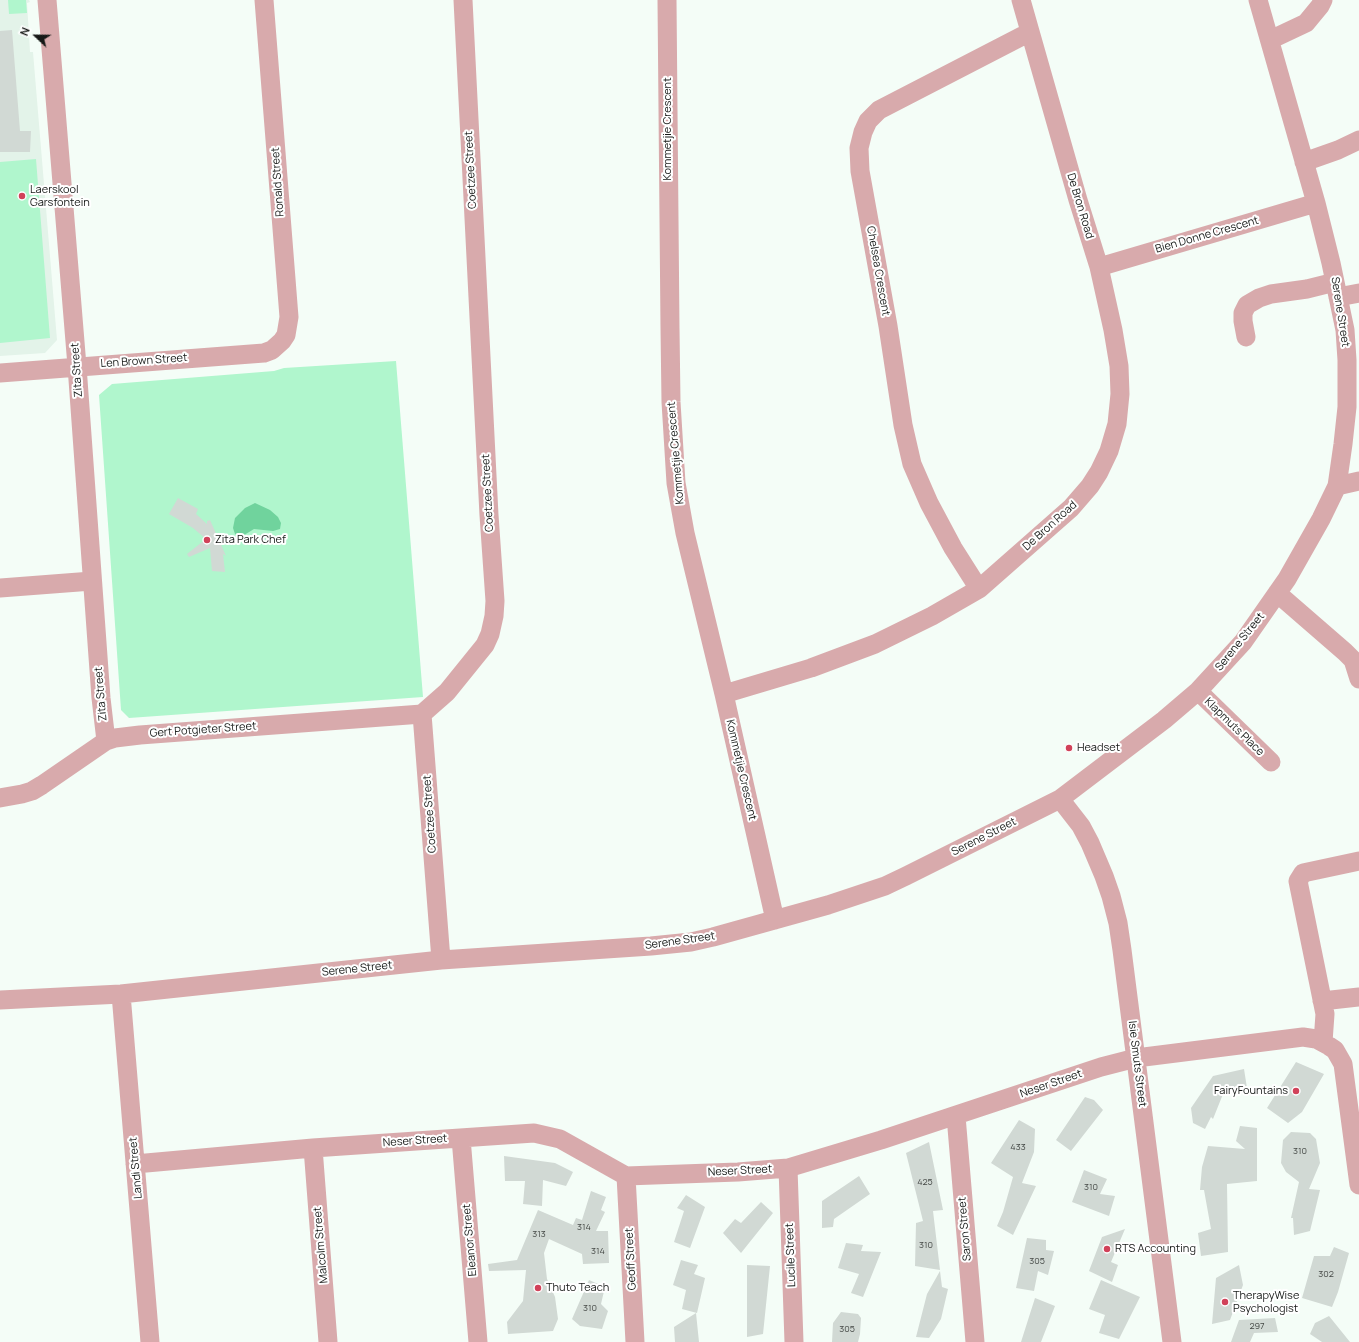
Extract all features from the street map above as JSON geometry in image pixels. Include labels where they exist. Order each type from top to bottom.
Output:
[{"type":"street","name":"Zita Street","points":[[47,0],[77,366],[101,698],[106,741]]},
{"type":"street","name":"Ronald Street","points":[[264,0],[289,317],[286,335],[282,341],[272,350],[264,353]]},
{"type":"street","name":"Coetzee Street","points":[[441,960],[422,714],[447,692],[485,645],[490,634],[494,616],[495,601],[463,0]]},
{"type":"street","name":"Kommetjie Crescent","points":[[667,0],[671,402],[676,483],[685,534],[724,694],[775,920]]},
{"type":"street","name":"De Bron Road","points":[[724,694],[811,668],[875,644],[932,616],[979,589],[1072,508],[1090,486],[1099,472],[1113,440],[1117,424],[1120,394],[1119,366],[1099,267],[1078,200],[1021,0]]},
{"type":"street","name":"Serene Street","points":[[0,1000],[121,994],[441,960],[643,947],[691,942],[713,937],[828,905],[885,886],[1060,799],[1139,739],[1198,691],[1243,642],[1277,593],[1309,541],[1337,486],[1347,407],[1347,360],[1352,329],[1337,290],[1316,203],[1258,0]]},
{"type":"street","points":[[1270,40],[1306,22],[1320,6],[1323,0]]},
{"type":"street","name":"Chelsea Crescent","points":[[979,589],[953,548],[928,503],[912,464],[903,425],[888,326],[860,171],[859,148],[863,132],[868,121],[879,110],[1030,32]]},
{"type":"street","points":[[1304,162],[1338,150],[1359,140]]},
{"type":"street","name":"Bien Donne Crescent","points":[[1099,267],[1316,203]]},
{"type":"street","points":[[1246,337],[1243,321],[1244,313],[1247,305],[1259,298],[1271,294],[1307,289],[1337,290],[1359,293]]},
{"type":"street","name":"Len Brown Street","points":[[0,373],[264,353]]},
{"type":"street","points":[[1337,486],[1359,480]]},
{"type":"street","points":[[0,588],[92,581]]},
{"type":"street","points":[[1277,593],[1337,645],[1356,654],[1359,680]]},
{"type":"street","name":"Klapmuts Place","points":[[1198,691],[1271,762]]},
{"type":"street","name":"Gert Potgieter Street","points":[[0,798],[22,794],[42,785],[106,741],[122,737],[422,714]]},
{"type":"street","name":"Isie Smuts Street","points":[[1060,799],[1084,832],[1104,876],[1118,923],[1172,1342]]},
{"type":"street","points":[[1359,861],[1303,873],[1298,881],[1325,1014],[1329,1046],[1341,1059],[1345,1070],[1359,1185]]},
{"type":"street","name":"Landi Street","points":[[121,994],[150,1342]]},
{"type":"street","points":[[1322,1001],[1359,997]]},
{"type":"street","name":"Neser Street","points":[[135,1164],[313,1148],[543,1134],[560,1139],[626,1176],[738,1172],[788,1168],[956,1116],[1101,1067],[1136,1058],[1303,1037],[1309,1037],[1329,1046]]},
{"type":"street","name":"Saron Street","points":[[956,1116],[975,1342]]},
{"type":"street","name":"Eleanor Street","points":[[461,1138],[478,1342]]},
{"type":"street","name":"Malcolm Street","points":[[313,1148],[328,1342]]},
{"type":"street","name":"Lucile Street","points":[[788,1168],[794,1342]]},
{"type":"street","name":"Geoff Street","points":[[626,1176],[635,1342]]},
{"type":"shaded area","name":"Laerskool Garsfontein","points":[[0,0],[29,0],[30,2],[27,3],[30,52],[33,52],[57,340],[45,353],[0,356]]},
{"type":"shaded area","points":[[8,0],[26,0],[27,13],[9,14]]},
{"type":"shaded area","points":[[36,159],[50,338],[0,343],[0,162]]},
{"type":"shaded area","points":[[396,361],[423,697],[129,718],[121,710],[99,395],[112,384],[274,371],[284,368]]},
{"type":"shaded area","points":[[255,503],[270,510],[278,517],[281,523],[280,529],[273,531],[254,529],[239,537],[235,534],[233,528],[235,518],[245,508]]},
{"type":"building","points":[[12,30],[20,131],[31,131],[30,152],[0,152],[0,31]]},
{"type":"building","points":[[178,498],[198,509],[196,514],[207,524],[207,521],[210,520],[226,556],[223,554],[225,572],[212,571],[210,548],[189,557],[187,554],[206,539],[193,528],[169,514]]},
{"type":"building","name":"FairyFountains","points":[[1296,1062],[1324,1074],[1302,1112],[1288,1123],[1267,1108]]},
{"type":"building","points":[[1244,1069],[1247,1088],[1225,1089],[1213,1119],[1211,1117],[1205,1129],[1193,1123],[1191,1108],[1213,1076]]},
{"type":"building","points":[[1085,1097],[1094,1100],[1103,1110],[1071,1151],[1056,1140]]},
{"type":"building","points":[[1019,1120],[1035,1129],[1034,1152],[1022,1183],[1036,1186],[1013,1235],[997,1226],[1003,1212],[1013,1177],[991,1163]]},
{"type":"building","points":[[1240,1126],[1257,1128],[1257,1181],[1227,1184],[1228,1252],[1201,1256],[1198,1233],[1211,1229],[1204,1190],[1200,1190],[1202,1167],[1208,1146],[1245,1149],[1236,1141]]},
{"type":"building","points":[[1291,1132],[1310,1133],[1316,1139],[1320,1163],[1309,1189],[1320,1190],[1310,1231],[1294,1235],[1293,1218],[1291,1218],[1299,1182],[1286,1172],[1281,1163],[1283,1140]]},
{"type":"building","points":[[929,1142],[943,1210],[933,1211],[940,1270],[915,1266],[916,1223],[923,1221],[906,1153]]},
{"type":"building","points":[[504,1156],[555,1163],[573,1172],[566,1186],[543,1180],[542,1206],[523,1204],[525,1181],[505,1181]]},
{"type":"building","points":[[1084,1170],[1107,1179],[1100,1194],[1115,1196],[1109,1216],[1072,1202]]},
{"type":"building","points":[[859,1176],[870,1194],[834,1219],[833,1227],[822,1228],[822,1201]]},
{"type":"building","points":[[591,1191],[606,1197],[601,1210],[605,1212],[596,1231],[608,1231],[609,1263],[583,1264],[582,1254],[549,1239],[544,1253],[547,1279],[555,1297],[558,1319],[553,1331],[508,1334],[507,1322],[523,1301],[526,1270],[489,1271],[488,1264],[517,1260],[538,1210],[573,1225],[576,1218],[582,1220]]},
{"type":"building","points":[[686,1195],[705,1207],[690,1248],[674,1242],[684,1211],[677,1208]]},
{"type":"building","points":[[761,1202],[773,1213],[741,1253],[723,1233],[735,1219],[741,1223]]},
{"type":"building","name":"RTS Accounting","points":[[1125,1229],[1111,1262],[1118,1265],[1112,1282],[1089,1271],[1102,1237]]},
{"type":"building","points":[[1027,1238],[1046,1240],[1046,1250],[1054,1251],[1048,1275],[1038,1271],[1034,1291],[1016,1288]]},
{"type":"building","points":[[846,1243],[863,1245],[861,1251],[881,1252],[863,1297],[851,1293],[859,1274],[838,1268]]},
{"type":"building","points":[[1334,1247],[1349,1253],[1338,1292],[1332,1307],[1302,1298],[1314,1256],[1330,1256]]},
{"type":"building","points":[[681,1260],[698,1265],[694,1274],[705,1278],[697,1313],[682,1309],[686,1290],[673,1285]]},
{"type":"building","points":[[747,1265],[770,1266],[763,1334],[747,1337]]},
{"type":"building","name":"TherapyWise Psychologist","points":[[1239,1265],[1243,1285],[1230,1320],[1212,1324],[1216,1278]]},
{"type":"building","points":[[940,1271],[942,1287],[948,1289],[941,1319],[929,1338],[916,1337],[927,1294]]},
{"type":"building","points":[[589,1280],[605,1287],[601,1304],[608,1311],[602,1329],[580,1326],[572,1319]]},
{"type":"building","points":[[1101,1280],[1140,1297],[1119,1339],[1099,1333],[1105,1315],[1089,1309]]},
{"type":"building","points":[[1035,1298],[1055,1306],[1041,1342],[1021,1342]]},
{"type":"building","points":[[841,1312],[858,1314],[861,1318],[858,1342],[832,1342],[833,1323]]},
{"type":"building","points":[[696,1313],[699,1342],[675,1342],[674,1327]]},
{"type":"building","points":[[1329,1316],[1350,1342],[1322,1342],[1310,1334],[1315,1323]]},
{"type":"building","points":[[1275,1318],[1278,1332],[1254,1333],[1250,1342],[1231,1342],[1239,1320]]},
{"type":"place","name":"Laerskool Garsfontein","points":[[22,196]]},
{"type":"place","name":"Zita Park Chef","points":[[207,540]]},
{"type":"place","name":"Headset","points":[[1069,748]]},
{"type":"place","name":"FairyFountains","points":[[1296,1091]]},
{"type":"place","name":"RTS Accounting","points":[[1107,1249]]},
{"type":"place","name":"Thuto Teach","points":[[538,1288]]},
{"type":"place","name":"TherapyWise Psychologist","points":[[1225,1302]]}]
